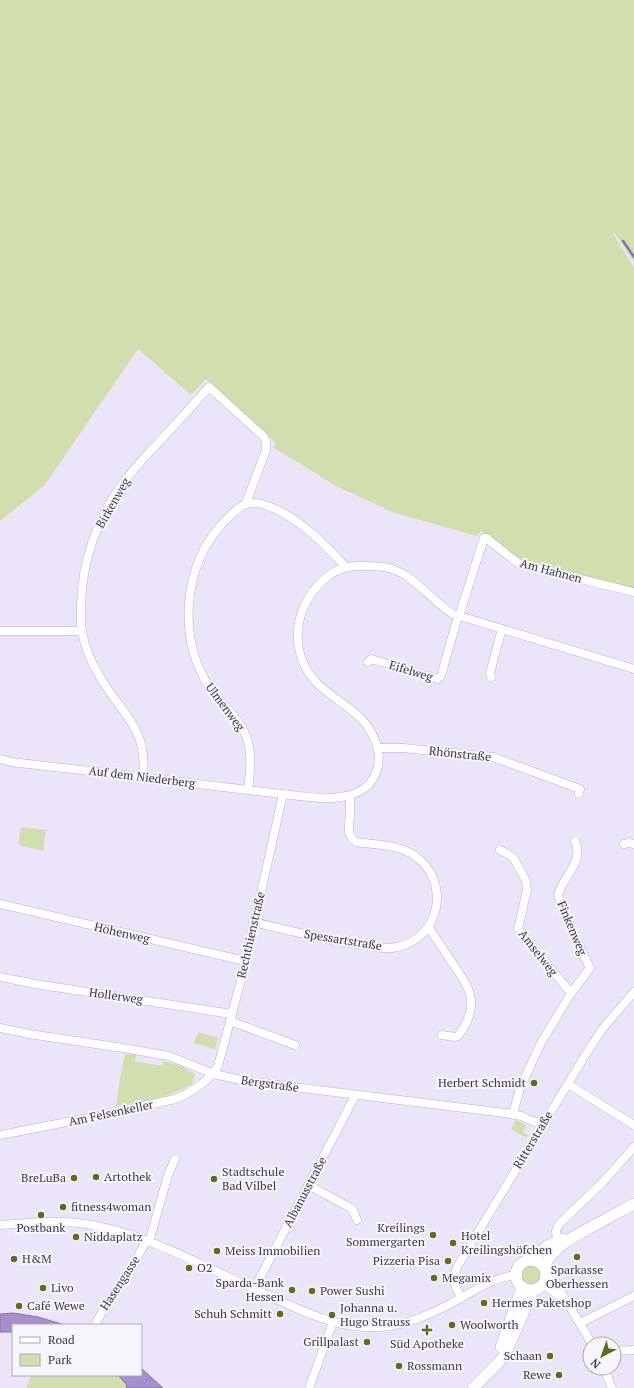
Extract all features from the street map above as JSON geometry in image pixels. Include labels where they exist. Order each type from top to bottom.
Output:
[{"type":"main road","points":[[545,1270],[541,1264],[533,1260],[526,1260],[516,1269],[516,1281],[527,1289],[539,1288],[546,1278],[545,1270],[547,1261],[559,1247],[575,1235],[634,1204]]},
{"type":"main road","points":[[533,1260],[548,1246],[557,1241],[575,1235]]},
{"type":"main road","points":[[473,1388],[493,1369],[506,1335],[527,1289]]},
{"type":"street","name":"Birkenweg","points":[[142,777],[143,754],[138,734],[131,721],[99,675],[86,649],[82,631],[81,599],[85,568],[94,537],[104,515],[130,473],[209,387],[263,436],[266,441],[266,450],[246,504]]},
{"type":"street","points":[[246,504],[256,502],[264,504],[295,520],[314,534],[346,568]]},
{"type":"street","name":"Ulmenweg","points":[[246,504],[240,507],[222,525],[212,537],[199,560],[192,583],[188,611],[191,641],[202,674],[212,691],[239,723],[246,736],[251,757],[248,790]]},
{"type":"street","name":"Am Hahnen","points":[[459,616],[484,538],[523,565],[634,592]]},
{"type":"street","points":[[442,1034],[455,1037],[458,1036],[470,1015],[472,1001],[466,982],[429,928],[437,900],[435,884],[429,872],[418,858],[407,851],[399,848],[354,841],[350,835],[348,828],[350,796],[367,786],[373,777],[378,762],[378,748],[373,735],[358,715],[321,687],[305,666],[300,651],[298,626],[304,604],[312,592],[330,574],[346,568],[358,566],[385,567],[394,569],[416,583],[448,611],[459,616],[634,669]]},
{"type":"street","name":"Eifelweg","points":[[368,662],[371,659],[438,679],[441,676],[459,616]]},
{"type":"street","points":[[492,677],[490,673],[502,629]]},
{"type":"street","points":[[0,631],[82,631]]},
{"type":"street","name":"Rhönstraße","points":[[378,748],[403,748],[493,757],[580,789],[579,793]]},
{"type":"street","name":"Auf dem Niederberg","points":[[0,759],[11,762],[284,794],[330,798],[350,796]]},
{"type":"street","name":"Rechthienstraße","points":[[214,1074],[218,1066],[245,961],[284,794]]},
{"type":"street","name":"Finkenweg","points":[[570,993],[590,971],[590,966],[566,918],[558,896],[577,859],[577,846],[575,841]]},
{"type":"street","points":[[624,844],[634,844]]},
{"type":"street","name":"Amselweg","points":[[500,850],[513,857],[526,881],[527,890],[518,929],[570,993]]},
{"type":"street","name":"Höhenweg","points":[[0,904],[245,961]]},
{"type":"street","name":"Spessartstraße","points":[[254,922],[321,938],[383,948],[397,947],[410,942],[429,928]]},
{"type":"street","name":"Hollerweg","points":[[0,977],[231,1017],[295,1045]]},
{"type":"street","name":"Ritterstraße","points":[[461,1298],[454,1283],[454,1276],[457,1267],[542,1125],[600,1032],[634,992]]},
{"type":"street","points":[[513,1114],[520,1088],[534,1058],[570,993]]},
{"type":"street","name":"Bergstraße","points":[[0,1028],[40,1036],[169,1056],[214,1074],[246,1081],[513,1114],[542,1125]]},
{"type":"street","name":"Am Felsenkeller","points":[[0,1135],[175,1099],[184,1096],[214,1074]]},
{"type":"street","points":[[568,1084],[634,1125]]},
{"type":"street","name":"Albanusstraße","points":[[254,1289],[355,1095]]},
{"type":"street","points":[[557,1241],[556,1231],[559,1224],[602,1183],[634,1147]]},
{"type":"street","name":"Hasengasse","points":[[96,1324],[106,1304],[148,1242],[166,1181],[175,1159]]},
{"type":"street","points":[[308,1185],[349,1207],[353,1210],[357,1220]]},
{"type":"street","points":[[0,1225],[77,1223],[107,1229],[148,1242],[296,1308],[333,1322],[365,1327],[387,1327],[398,1325],[426,1315],[488,1283],[500,1278],[515,1275]]},
{"type":"street","points":[[545,1270],[555,1282],[587,1336]]},
{"type":"street","points":[[543,1284],[552,1289],[568,1303]]},
{"type":"street","points":[[580,1323],[634,1296]]},
{"type":"street","points":[[309,1388],[333,1322]]},
{"type":"street","points":[[622,1351],[634,1350]]},
{"type":"street","points":[[607,1376],[612,1388]]},
{"type":"green space","points":[[0,0],[634,0],[634,262],[614,232],[613,233],[634,268],[634,588],[519,561],[481,531],[477,536],[395,513],[338,487],[274,448],[275,442],[206,379],[191,395],[138,349],[44,486],[0,521]]},
{"type":"green space","points":[[21,827],[46,830],[43,851],[18,845]]},
{"type":"green space","points":[[198,1032],[218,1038],[215,1049],[194,1043]]},
{"type":"green space","points":[[125,1054],[136,1055],[135,1061],[162,1066],[164,1061],[183,1067],[195,1074],[192,1084],[165,1096],[116,1106]]},
{"type":"green space","points":[[516,1120],[526,1125],[523,1132],[528,1135],[526,1138],[511,1129]]},
{"type":"green space","points":[[531,1264],[539,1267],[542,1275],[539,1283],[531,1286],[523,1283],[520,1275],[523,1267]]},
{"type":"green space","points":[[32,1376],[119,1376],[126,1384],[127,1388],[26,1388]]},
{"type":"shaded area","points":[[13,1313],[38,1317],[62,1324],[12,1324],[12,1332],[0,1332],[0,1314]]},
{"type":"shaded area","points":[[142,1369],[163,1388],[127,1388],[126,1384],[119,1376],[142,1376]]},
{"type":"waterway","points":[[623,241],[634,257]]},
{"type":"place","name":"Herbert Schmidt","points":[[534,1083]]},
{"type":"place","name":"Artothek","points":[[96,1177]]},
{"type":"place","name":"BreLuBa","points":[[74,1178]]},
{"type":"place","name":"Stadtschule Bad Vilbel","points":[[214,1179]]},
{"type":"place","name":"fitness4woman","points":[[63,1207]]},
{"type":"place","name":"Postbank","points":[[41,1215]]},
{"type":"place","name":"Kreilings Sommergarten","points":[[433,1235]]},
{"type":"place","name":"Niddaplatz","points":[[76,1237]]},
{"type":"place","name":"Hotel Kreilingshöfchen","points":[[453,1243]]},
{"type":"place","name":"Meiss Immobilien","points":[[217,1251]]},
{"type":"place","name":"Sparkasse Oberhessen","points":[[577,1257]]},
{"type":"place","name":"H&M","points":[[14,1259]]},
{"type":"place","name":"Pizzeria Pisa","points":[[448,1261]]},
{"type":"place","name":"O2","points":[[189,1268]]},
{"type":"place","name":"Megamix","points":[[434,1278]]},
{"type":"place","name":"Livo","points":[[43,1288]]},
{"type":"place","name":"Sparda-Bank Hessen","points":[[292,1290]]},
{"type":"place","name":"Power Sushi","points":[[312,1291]]},
{"type":"place","name":"Hermes Paketshop","points":[[484,1303]]},
{"type":"place","name":"Café Wewe","points":[[19,1306]]},
{"type":"place","name":"Schuh Schmitt","points":[[280,1314]]},
{"type":"place","name":"Johanna u. Hugo Strauss","points":[[332,1315]]},
{"type":"place","name":"Woolworth","points":[[452,1325]]},
{"type":"place","name":"Süd Apotheke","points":[[427,1330]]},
{"type":"place","name":"Grillpalast","points":[[367,1342]]},
{"type":"place","name":"Schaan","points":[[550,1356]]},
{"type":"place","name":"Rossmann","points":[[399,1366]]},
{"type":"place","name":"Rewe","points":[[559,1375]]}]
